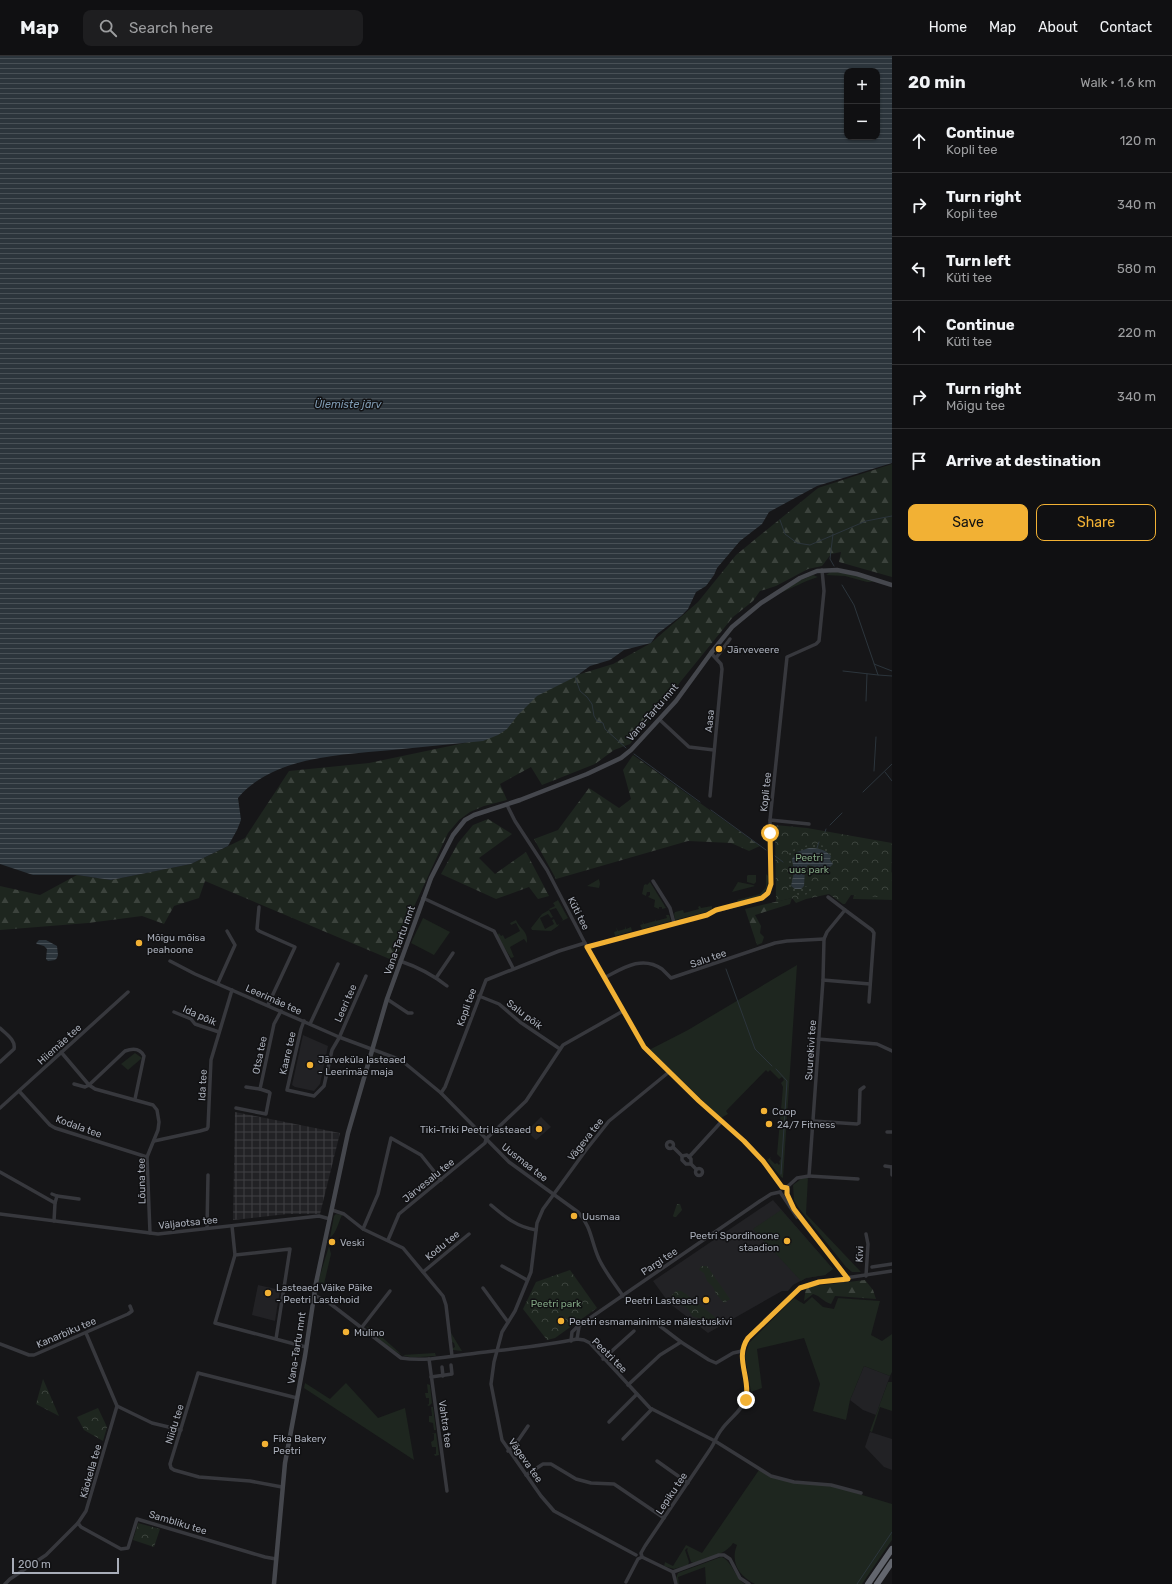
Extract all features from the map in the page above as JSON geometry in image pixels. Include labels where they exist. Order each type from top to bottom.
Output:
[{"type":"highway","points":[[868,1584],[892,1549]]},
{"type":"highway","points":[[877,1584],[892,1562]]},
{"type":"street","name":"Vana-Tartu mnt","points":[[274,1584],[282,1487],[314,1295],[348,1133],[387,999],[400,961],[423,898],[443,852],[459,826],[465,820],[474,815],[507,805],[587,774],[621,758],[660,720],[732,627],[750,611],[800,578],[822,570],[837,570],[848,571],[892,585]]},
{"type":"street","name":"Kopli tee","points":[[441,1093],[445,1087],[482,986],[488,978],[559,951],[674,923],[758,899],[766,895],[770,890],[770,820],[787,657],[816,644],[819,641],[824,591],[822,570]]},
{"type":"street","points":[[716,658],[730,639]]},
{"type":"street","name":"Aasa","points":[[710,796],[722,669],[721,664],[711,653]]},
{"type":"street","points":[[660,720],[689,747],[714,750]]},
{"type":"street","name":"Küti tee","points":[[507,805],[515,821],[547,870],[604,978],[644,1047],[763,1161],[784,1187]]},
{"type":"street","points":[[770,820],[809,824]]},
{"type":"street","points":[[654,881],[670,908],[674,923]]},
{"type":"street","points":[[828,897],[874,933],[869,1002]]},
{"type":"street","points":[[423,898],[494,931],[513,968]]},
{"type":"street","points":[[259,907],[257,929],[295,947],[268,1005]]},
{"type":"street","points":[[824,939],[827,932],[845,910]]},
{"type":"street","points":[[218,983],[235,945],[227,931]]},
{"type":"street","name":"Salu tee","points":[[604,978],[628,965],[638,962],[656,966],[664,970],[671,978],[775,943],[824,939]]},
{"type":"street","name":"Suurekivi tee","points":[[809,1176],[823,980],[824,939]]},
{"type":"street","points":[[436,978],[453,953]]},
{"type":"street","name":"Leerimäe tee","points":[[170,961],[195,974],[372,1050]]},
{"type":"street","points":[[400,961],[418,967],[447,986]]},
{"type":"street","points":[[310,1024],[338,964]]},
{"type":"street","name":"Leeri tee","points":[[339,1036],[366,976]]},
{"type":"street","points":[[823,980],[870,984]]},
{"type":"street","name":"Ida tee","points":[[154,1141],[207,1129],[210,1068],[232,990]]},
{"type":"street","name":"Hiiemäe tee","points":[[0,1108],[128,992]]},
{"type":"street","name":"Salu põik","points":[[479,996],[499,1004],[520,1022],[560,1049]]},
{"type":"street","points":[[387,999],[408,1013],[412,1013]]},
{"type":"street","name":"Otsa tee","points":[[246,1086],[260,1090],[274,1024],[281,1011]]},
{"type":"street","points":[[486,1139],[526,1101],[565,1043],[623,1011]]},
{"type":"street","name":"Ida põik","points":[[174,1012],[191,1019],[195,1024],[219,1032]]},
{"type":"street","name":"Kaare tee","points":[[304,1021],[300,1029],[287,1090],[314,1096],[319,1092],[324,1086],[332,1050],[339,1036]]},
{"type":"street","points":[[0,1028],[15,1046],[14,1049],[0,1062]]},
{"type":"street","points":[[818,1039],[877,1044],[892,1051]]},
{"type":"street","points":[[61,1052],[90,1085],[94,1089],[135,1099],[144,1056],[139,1050],[132,1048],[125,1051],[90,1085],[86,1087],[74,1084]]},
{"type":"street","name":"Uusmaa tee","points":[[372,1050],[401,1060],[441,1093],[510,1163],[575,1209],[584,1219],[590,1230],[600,1260],[623,1296]]},
{"type":"street","name":"Vägeva tee","points":[[669,1072],[609,1121],[586,1150],[539,1216],[533,1260],[528,1280],[514,1311],[502,1332],[494,1362],[491,1385],[500,1436],[508,1451],[554,1511],[639,1556],[673,1572]]},
{"type":"street","points":[[813,1121],[859,1123],[860,1090],[864,1087]]},
{"type":"street","points":[[236,1108],[266,1114],[270,1093],[260,1090]]},
{"type":"street","name":"Kodala tee","points":[[19,1091],[54,1128],[147,1157]]},
{"type":"street","name":"Lõuna tee","points":[[135,1099],[153,1105],[156,1108],[159,1126],[147,1157],[150,1233]]},
{"type":"street","points":[[689,1157],[722,1121]]},
{"type":"street","points":[[887,1132],[892,1132]]},
{"type":"street","points":[[363,1229],[378,1194],[391,1138],[421,1155],[441,1180]]},
{"type":"street","name":"Järvesalu tee","points":[[388,1240],[400,1214],[485,1143],[486,1139]]},
{"type":"street","points":[[673,1147],[682,1156],[682,1160],[686,1164],[691,1164]]},
{"type":"street","points":[[682,1156],[686,1155],[689,1157]]},
{"type":"street","points":[[689,1157],[691,1159],[691,1164],[696,1169]]},
{"type":"street","points":[[885,1166],[892,1167],[892,1175]]},
{"type":"street","points":[[0,1172],[55,1203]]},
{"type":"street","points":[[207,1228],[208,1175]]},
{"type":"street","points":[[804,1222],[800,1220],[791,1210],[781,1193],[784,1187],[797,1178],[809,1176],[858,1179]]},
{"type":"street","points":[[784,1187],[788,1190],[787,1194],[794,1209],[848,1279]]},
{"type":"street","points":[[52,1194],[79,1200]]},
{"type":"street","name":"Pargi tee","points":[[579,1327],[760,1201],[771,1194],[787,1194]]},
{"type":"street","points":[[54,1221],[57,1196]]},
{"type":"street","points":[[490,1205],[511,1221],[522,1227],[536,1230]]},
{"type":"street","points":[[332,1210],[344,1214],[363,1229],[403,1248],[423,1272]]},
{"type":"street","name":"Väljaotsa tee","points":[[0,1214],[158,1234],[320,1216],[330,1219]]},
{"type":"street","points":[[232,1226],[235,1255],[215,1323],[306,1347]]},
{"type":"street","name":"Kodu tee","points":[[452,1356],[445,1299],[423,1272],[469,1234]]},
{"type":"street","name":"Kivi","points":[[866,1234],[868,1244],[866,1276]]},
{"type":"street","points":[[235,1255],[290,1249],[276,1339]]},
{"type":"street","points":[[872,1267],[892,1264]]},
{"type":"street","points":[[502,1266],[528,1280]]},
{"type":"street","points":[[660,1326],[681,1342],[716,1363],[732,1353],[742,1351],[748,1338],[800,1288],[819,1282],[892,1272]]},
{"type":"street","points":[[483,1288],[508,1322]]},
{"type":"street","points":[[362,1327],[390,1291]]},
{"type":"street","name":"Peetri tee","points":[[314,1295],[328,1302],[401,1358],[413,1360],[497,1352],[577,1339],[584,1340],[590,1343],[603,1359],[652,1409],[715,1441],[775,1477],[794,1482],[831,1485],[861,1493]]},
{"type":"street","name":"Kanarbiku tee","points":[[0,1344],[29,1356],[34,1355],[128,1314],[132,1311],[130,1306]]},
{"type":"street","points":[[577,1339],[579,1327]]},
{"type":"street","points":[[571,1341],[573,1330],[579,1327]]},
{"type":"street","points":[[603,1359],[634,1331]]},
{"type":"street","points":[[86,1333],[117,1406],[152,1423],[181,1430]]},
{"type":"street","points":[[628,1385],[660,1355],[681,1342]]},
{"type":"street","name":"Lepiku tee","points":[[626,1582],[639,1556],[723,1428],[746,1400],[747,1389],[742,1364],[742,1351]]},
{"type":"street","name":"Vahtra tee","points":[[429,1358],[447,1491]]},
{"type":"street","points":[[431,1377],[452,1374],[451,1365]]},
{"type":"street","points":[[442,1366],[443,1376]]},
{"type":"street","name":"Niidu tee","points":[[282,1487],[250,1481],[199,1478],[174,1470],[171,1468],[170,1464],[198,1373],[297,1398]]},
{"type":"street","points":[[609,1422],[637,1394]]},
{"type":"street","name":"Käokella tee","points":[[5,1584],[46,1555],[78,1523],[86,1511],[117,1406]]},
{"type":"street","points":[[623,1439],[652,1409]]},
{"type":"street","points":[[508,1451],[515,1445],[528,1426]]},
{"type":"street","points":[[657,1461],[688,1483]]},
{"type":"street","points":[[526,1475],[542,1464],[551,1464],[576,1479],[590,1483],[614,1484],[664,1518]]},
{"type":"street","name":"Sambliku tee","points":[[78,1523],[88,1531],[124,1549],[128,1548],[137,1519],[276,1559]]},
{"type":"street","points":[[676,1584],[673,1572],[724,1555],[730,1559],[740,1578],[750,1584]]},
{"type":"shaded area","name":"Järveküla lasteaed - Leerimäe maja","points":[[303,1035],[328,1046],[320,1084],[314,1091],[292,1085]]},
{"type":"shaded area","points":[[235,1112],[340,1133],[320,1214],[287,1214],[233,1220]]},
{"type":"shaded area","name":"Tiki-Triki Peetri lasteaed","points":[[541,1117],[551,1127],[536,1140],[527,1131]]},
{"type":"shaded area","points":[[773,1200],[833,1269],[825,1275],[806,1278],[793,1285],[788,1291],[782,1291],[708,1333],[669,1303],[653,1281]]},
{"type":"shaded area","points":[[258,1285],[280,1290],[275,1321],[252,1315]]},
{"type":"shaded area","points":[[864,1366],[890,1376],[876,1415],[863,1410],[850,1400]]},
{"type":"shaded area","points":[[870,1432],[892,1439],[892,1470],[884,1467],[865,1447]]},
{"type":"green space","points":[[892,464],[892,577],[839,562],[841,552],[831,554],[822,566],[808,569],[776,586],[760,591],[753,601],[733,617],[630,744],[614,750],[595,764],[542,785],[531,767],[500,784],[507,800],[484,806],[470,812],[459,820],[448,833],[412,911],[400,950],[392,960],[205,881],[199,898],[174,906],[164,924],[142,916],[88,923],[0,930],[0,886],[40,895],[77,875],[111,880],[191,864],[245,838],[289,771],[369,763],[488,738],[544,685],[613,664],[651,643],[698,602],[736,555],[818,488]]},
{"type":"green space","points":[[832,571],[851,574],[874,582],[867,582],[845,576],[826,575]]},
{"type":"green space","points":[[813,575],[818,577],[780,593],[799,581]]},
{"type":"green space","points":[[633,755],[760,846],[749,851],[731,843],[688,841],[556,879],[534,839],[558,830],[589,788],[619,808],[631,799],[623,770]]},
{"type":"green space","points":[[488,819],[512,834],[479,858],[495,874],[526,852],[549,896],[538,899],[529,887],[496,899],[441,874],[458,843],[473,825]]},
{"type":"green space","name":"Peetri uus park","points":[[775,825],[807,828],[892,843],[891,898],[851,895],[845,904],[843,904],[829,894],[806,899],[796,903],[792,898],[776,902]]},
{"type":"green space","points":[[808,845],[825,846],[830,851],[831,856],[823,850],[809,848],[792,859],[794,875],[791,883],[796,889],[801,889],[804,886],[810,887],[812,891],[806,895],[799,895],[791,891],[789,888],[789,853],[792,850]]},
{"type":"green space","points":[[892,872],[892,900],[853,899],[854,894]]},
{"type":"green space","points":[[766,874],[768,876],[768,884],[764,893],[756,898],[738,902],[737,900],[760,894],[766,887]]},
{"type":"green space","points":[[748,875],[756,875],[756,882],[754,884],[747,882]]},
{"type":"green space","points":[[599,879],[599,888],[587,886]]},
{"type":"green space","points":[[650,882],[666,908],[662,909],[662,907],[659,907],[659,909],[654,907],[655,900],[648,897],[650,892],[647,892],[646,896],[642,894],[644,885],[647,885]]},
{"type":"green space","points":[[738,882],[753,885],[755,886],[732,892]]},
{"type":"green space","points":[[792,898],[790,904],[755,915],[761,926],[760,933],[764,937],[762,943],[757,945],[745,909]]},
{"type":"green space","points":[[558,900],[568,918],[560,922],[563,920],[556,908],[549,909],[555,906],[553,903]]},
{"type":"green space","points":[[700,906],[701,908],[712,906],[712,909],[675,920],[675,912],[683,910],[684,913],[699,909],[698,907]]},
{"type":"green space","points":[[549,910],[553,917],[551,918],[548,914],[540,918],[545,929],[554,924],[552,920],[554,919],[557,925],[559,924],[558,926],[551,931],[532,930],[531,928],[542,914]]},
{"type":"green space","points":[[666,915],[669,915],[671,921],[642,929],[640,925],[643,924],[642,920],[644,924],[655,921],[655,919],[656,921],[667,918]]},
{"type":"green space","points":[[423,918],[450,932],[434,955],[411,943]]},
{"type":"green space","points":[[516,920],[526,935],[527,943],[524,939],[510,947],[514,957],[511,958],[497,936],[499,933],[501,936],[503,935],[505,939],[520,931],[516,923],[511,925],[510,923]]},
{"type":"green space","points":[[625,926],[626,929],[631,927],[632,931],[615,936],[614,932],[617,931],[616,927],[618,931],[625,929]]},
{"type":"green space","points":[[797,965],[783,1178],[767,1160],[771,1157],[770,1159],[775,1164],[777,1163],[779,1165],[781,1158],[777,1154],[783,1087],[781,1083],[784,1080],[782,1077],[779,1079],[770,1070],[768,1072],[766,1070],[726,1111],[728,1114],[721,1118],[649,1050],[688,1030]]},
{"type":"green space","points":[[135,1053],[142,1058],[128,1070],[121,1064]]},
{"type":"green space","points":[[808,1177],[806,1214],[861,1272],[852,1272],[846,1267],[794,1200],[793,1185],[801,1179]]},
{"type":"green space","points":[[677,1204],[680,1204],[682,1210],[676,1217],[674,1217],[673,1216]]},
{"type":"green space","name":"Peetri Spordihoone staadion","points":[[781,1210],[833,1269],[825,1275],[806,1278],[801,1281],[753,1229]]},
{"type":"green space","points":[[336,1214],[342,1215],[336,1230],[330,1238],[334,1216]]},
{"type":"green space","points":[[329,1246],[331,1254],[324,1284],[318,1282]]},
{"type":"green space","points":[[701,1266],[707,1266],[730,1299],[724,1303],[716,1294],[713,1287],[707,1281],[704,1273],[699,1270]]},
{"type":"green space","name":"Peetri park","points":[[570,1270],[597,1308],[555,1338],[547,1340],[523,1309],[536,1282]]},
{"type":"green space","points":[[865,1280],[873,1290],[876,1299],[835,1296],[831,1304],[813,1294],[804,1301],[806,1287]]},
{"type":"green space","points":[[676,1291],[681,1291],[686,1294],[715,1317],[714,1324],[708,1326],[702,1324],[702,1321],[699,1318],[693,1317],[687,1308],[673,1302],[671,1298]]},
{"type":"green space","points":[[812,1297],[823,1307],[834,1309],[838,1298],[880,1301],[871,1335],[882,1341],[892,1334],[892,1372],[890,1376],[864,1366],[850,1400],[846,1420],[813,1411],[820,1384],[804,1338],[757,1349],[762,1388],[751,1392],[745,1356],[749,1343],[794,1298],[804,1304]]},
{"type":"green space","points":[[366,1326],[374,1330],[401,1354],[386,1345]]},
{"type":"green space","points":[[451,1333],[462,1351],[453,1350],[455,1347],[454,1343],[452,1342]]},
{"type":"green space","points":[[435,1353],[436,1356],[410,1357],[403,1355]]},
{"type":"green space","points":[[43,1379],[59,1416],[36,1404]]},
{"type":"green space","points":[[888,1382],[892,1382],[892,1411],[880,1407],[872,1432],[870,1431]]},
{"type":"green space","points":[[305,1383],[330,1399],[346,1383],[378,1418],[405,1408],[414,1460],[304,1388]]},
{"type":"green space","points":[[427,1384],[430,1385],[432,1403],[429,1406],[427,1405],[429,1404],[429,1398],[426,1398],[425,1393],[428,1393]]},
{"type":"green space","points":[[431,1407],[433,1407],[436,1430],[434,1430],[433,1423],[429,1422],[429,1416],[432,1416]]},
{"type":"green space","points":[[98,1408],[107,1427],[103,1441],[84,1430],[77,1417]]},
{"type":"green space","points":[[436,1433],[439,1455],[435,1456],[434,1454],[436,1454],[436,1447],[432,1447],[431,1442],[434,1440],[434,1434],[431,1434]]},
{"type":"green space","points":[[759,1470],[777,1479],[836,1487],[892,1504],[892,1540],[862,1584],[755,1584],[744,1577],[737,1568],[735,1563],[735,1551],[737,1545],[733,1543],[721,1553],[694,1563],[691,1562],[687,1548],[685,1550],[689,1562],[688,1565],[674,1569],[664,1566],[665,1562],[673,1566],[686,1545],[702,1553]]},
{"type":"green space","points":[[138,1523],[160,1529],[154,1547],[133,1540]]},
{"type":"green space","points":[[721,1557],[728,1561],[738,1578],[745,1584],[706,1584],[705,1567],[678,1577],[678,1584],[676,1578],[678,1573]]},
{"type":"water","name":"Ülemiste järv","points":[[0,56],[892,56],[892,463],[817,486],[769,512],[762,524],[740,541],[717,568],[706,586],[696,592],[688,609],[657,634],[651,643],[624,650],[610,660],[590,666],[575,677],[537,696],[518,715],[507,729],[498,735],[483,741],[330,756],[309,760],[270,773],[253,784],[238,798],[241,820],[228,846],[191,864],[111,880],[77,875],[33,875],[0,864]]},
{"type":"water","points":[[809,848],[824,850],[831,856],[830,860],[833,864],[830,867],[830,870],[823,874],[816,867],[808,865],[805,869],[804,886],[801,889],[795,889],[791,886],[794,872],[792,859],[797,852]]},
{"type":"water","points":[[39,940],[46,940],[57,946],[58,955],[55,960],[48,961],[46,959],[47,949],[36,943]]},
{"type":"waterway","points":[[780,520],[785,534],[797,543],[810,545],[866,521],[892,516]]},
{"type":"waterway","points":[[833,534],[830,559],[834,566]]},
{"type":"waterway","points":[[842,585],[854,605],[878,675],[892,676]]},
{"type":"waterway","points":[[874,664],[892,671]]},
{"type":"waterway","points":[[843,671],[878,675]]},
{"type":"waterway","points":[[866,701],[867,674]]},
{"type":"waterway","points":[[575,677],[580,691],[592,704],[594,716],[597,721],[603,723],[605,729],[626,748]]},
{"type":"waterway","points":[[874,771],[876,737]]},
{"type":"waterway","points":[[634,754],[700,802]]},
{"type":"waterway","points":[[863,792],[892,764]]},
{"type":"waterway","points":[[885,772],[892,781]]},
{"type":"waterway","points":[[711,810],[766,850]]},
{"type":"waterway","points":[[830,825],[842,813]]},
{"type":"waterway","points":[[817,848],[819,842]]},
{"type":"waterway","points":[[775,856],[783,862]]},
{"type":"waterway","points":[[726,969],[755,1049],[772,1066]]},
{"type":"waterway","points":[[776,1069],[787,1081],[781,1174]]},
{"type":"waterway","points":[[857,1584],[892,1532]]},
{"type":"place","name":"Järveveere","points":[[719,649]]},
{"type":"place","name":"Mõigu mõisa peahoone","points":[[139,943]]},
{"type":"place","name":"Järveküla lasteaed - Leerimäe maja","points":[[310,1065]]},
{"type":"place","name":"Coop","points":[[764,1111]]},
{"type":"place","name":"24/7 Fitness","points":[[769,1124]]},
{"type":"place","name":"Tiki-Triki Peetri lasteaed","points":[[539,1129]]},
{"type":"place","name":"Uusmaa","points":[[574,1216]]},
{"type":"place","name":"Peetri Spordihoone staadion","points":[[787,1241]]},
{"type":"place","name":"Veski","points":[[332,1242]]},
{"type":"place","name":"Lasteaed Väike Päike - Peetri Lastehoid","points":[[268,1293]]},
{"type":"place","name":"Peetri Lasteaed","points":[[706,1300]]},
{"type":"place","name":"Peetri esmamainimise mälestuskivi","points":[[561,1321]]},
{"type":"place","name":"Mulino","points":[[346,1332]]},
{"type":"place","name":"Fika Bakery Peetri","points":[[265,1444]]},
{"type":"route","points":[[746,1400],[747,1384],[742,1364],[742,1351],[748,1338],[800,1288],[819,1282],[848,1279],[794,1209],[787,1194],[787,1188],[782,1187],[780,1182],[763,1161],[744,1141],[699,1101],[644,1047],[587,947],[707,915],[716,910],[764,897],[770,890],[771,884],[770,833]]}]
